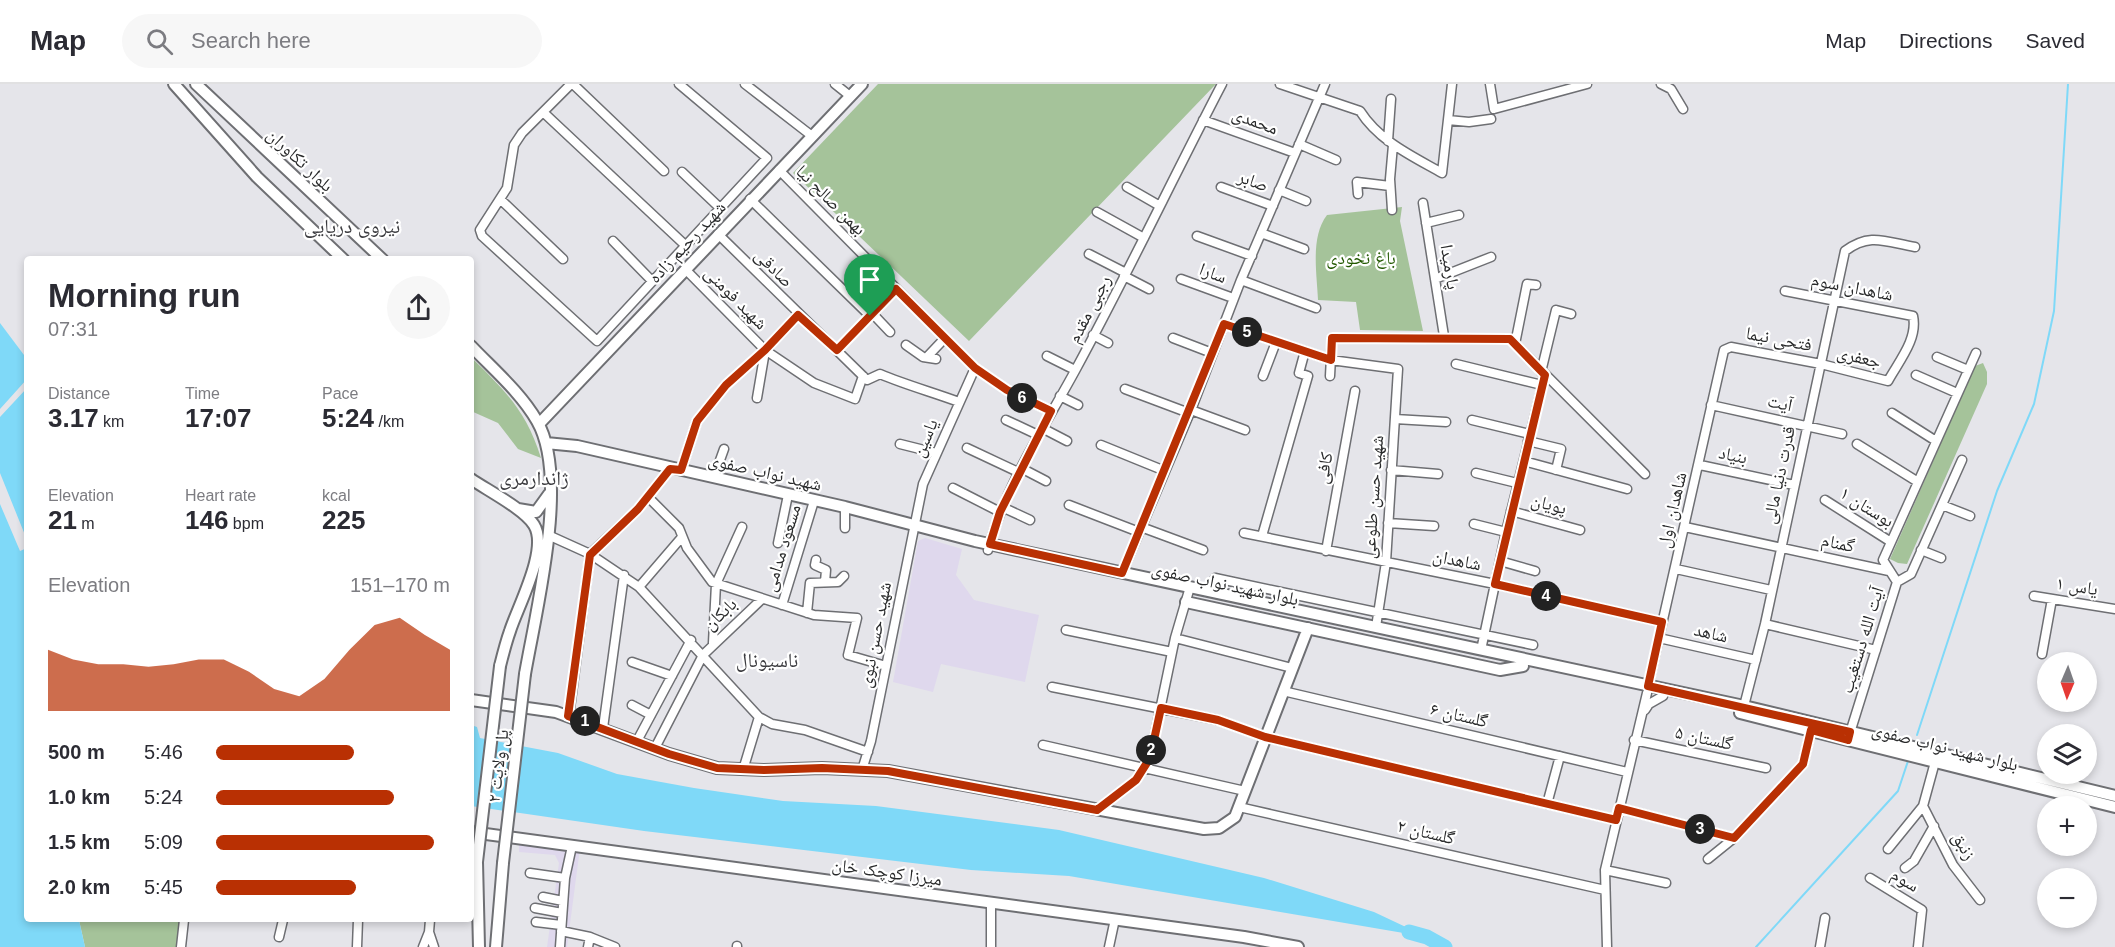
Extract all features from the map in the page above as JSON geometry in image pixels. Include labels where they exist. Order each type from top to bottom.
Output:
[{"type":"main road","points":[[174,84],[257,177],[340,256]]},
{"type":"main road","name":"بلوار تکاوران","points":[[196,84],[376,255]]},
{"type":"main road","name":"شهید رحیم زاده","points":[[539,423],[861,84]]},
{"type":"main road","points":[[474,349],[525,401],[539,423],[546,443],[551,491],[536,512],[512,506]]},
{"type":"main road","name":"شهید نواب صفوی","points":[[546,443],[577,446],[714,477],[845,507],[975,541]]},
{"type":"main road","name":"پل ولایت ۲","points":[[474,481],[512,506],[534,524],[537,542],[534,565],[500,666],[477,862],[479,947]]},
{"type":"main road","name":"پل ولایت ۲","points":[[496,947],[503,863],[525,674],[548,535],[551,491]]},
{"type":"main road","name":"بلوار شهید نواب صفوی","points":[[975,541],[989,547],[1188,594],[1523,666],[1744,706],[1935,762],[2115,807]]},
{"type":"main road","name":"بلوار شهید نواب صفوی","points":[[989,547],[1122,573],[1188,594],[1376,627],[1481,650],[1648,689],[1663,696],[2115,796]]},
{"type":"main road","points":[[1188,594],[1308,628],[1500,670],[1523,666]]},
{"type":"main road","points":[[474,700],[568,716],[700,764],[743,770],[888,771],[1097,810],[1211,828],[1229,823],[1239,807],[1308,628]]},
{"type":"main road","name":"میرزا کوچک خان","points":[[474,832],[1115,919],[1298,947]]},
{"type":"street","points":[[664,171],[572,84],[514,145],[507,188],[482,223],[482,236],[597,341],[767,158],[679,84]]},
{"type":"street","points":[[745,84],[812,136]]},
{"type":"street","points":[[835,84],[850,96]]},
{"type":"street","name":"رجبی مقدم","points":[[989,547],[1001,509],[1020,470],[1075,370],[1222,84]]},
{"type":"street","points":[[1280,84],[1360,111],[1390,143],[1442,173],[1452,84]]},
{"type":"street","points":[[1122,573],[1190,411],[1233,298],[1325,84]]},
{"type":"street","points":[[1490,84],[1494,109],[1587,84]]},
{"type":"street","points":[[1661,84],[1671,90],[1683,109]]},
{"type":"street","points":[[1391,99],[1392,210]]},
{"type":"street","points":[[543,112],[685,245]]},
{"type":"street","points":[[1448,120],[1468,122],[1491,119]]},
{"type":"street","name":"محمدی","points":[[1203,120],[1295,153]]},
{"type":"street","points":[[1299,144],[1336,160]]},
{"type":"street","name":"بهمن صالح نیا","points":[[779,170],[975,368],[1007,390],[1051,411]]},
{"type":"street","points":[[682,172],[720,208]]},
{"type":"street","points":[[1358,194],[1357,182],[1390,186]]},
{"type":"street","points":[[1126,187],[1160,206]]},
{"type":"street","name":"صابر","points":[[1221,187],[1273,206]]},
{"type":"street","points":[[1280,190],[1306,201]]},
{"type":"street","points":[[500,199],[563,259]]},
{"type":"street","points":[[750,199],[890,332]]},
{"type":"street","name":"پارمیدا","points":[[1423,203],[1444,336]]},
{"type":"street","points":[[1097,212],[1144,238]]},
{"type":"street","points":[[1426,223],[1459,215]]},
{"type":"street","points":[[1261,233],[1304,249]]},
{"type":"street","name":"صادقی","points":[[718,234],[798,315],[863,376]]},
{"type":"street","points":[[1197,236],[1252,256]]},
{"type":"street","name":"قدرت دنیا مالی","points":[[1744,706],[1765,624],[1845,251],[1859,240],[1873,239],[1915,247]]},
{"type":"street","points":[[613,242],[652,281]]},
{"type":"street","points":[[1089,254],[1149,289]]},
{"type":"street","points":[[1435,279],[1491,257]]},
{"type":"street","name":"شهید فومنی","points":[[685,269],[765,350],[814,382],[855,399],[863,376]]},
{"type":"street","name":"سارا","points":[[1181,279],[1233,298]]},
{"type":"street","points":[[1241,280],[1316,308]]},
{"type":"street","points":[[1515,344],[1527,284],[1536,285]]},
{"type":"street","points":[[837,350],[896,289]]},
{"type":"street","name":"شاهدان سوم","points":[[1785,291],[1834,298],[1913,316]]},
{"type":"street","points":[[1481,650],[1510,511],[1542,385],[1556,310],[1571,314]]},
{"type":"street","points":[[568,716],[590,555],[675,469],[697,421],[726,385],[765,350],[798,315]]},
{"type":"street","name":"جعفری","points":[[1821,364],[1888,381],[1910,344],[1916,327],[1913,316]]},
{"type":"street","points":[[1224,324],[1331,360]]},
{"type":"street","points":[[1093,335],[1108,343]]},
{"type":"street","points":[[1330,376],[1332,338],[1444,336],[1510,339],[1645,474]]},
{"type":"street","points":[[906,345],[931,358],[945,338]]},
{"type":"street","points":[[1173,338],[1212,353]]},
{"type":"street","points":[[1263,376],[1276,342]]},
{"type":"street","name":"فتحی نیما","points":[[1731,347],[1821,364]]},
{"type":"street","name":"شاهدان اول","points":[[1607,947],[1605,870],[1686,527],[1724,350],[1731,347]]},
{"type":"street","points":[[757,398],[765,350]]},
{"type":"street","points":[[1262,536],[1308,376],[1299,373],[1305,351]]},
{"type":"street","points":[[1897,582],[1883,560],[1976,353]]},
{"type":"street","points":[[1047,356],[1075,370]]},
{"type":"street","points":[[1938,357],[1968,370]]},
{"type":"street","name":"شهید حسن طلوعی","points":[[1331,360],[1398,369],[1386,562],[1376,627]]},
{"type":"street","points":[[1456,364],[1542,385]]},
{"type":"street","name":"یاسین","points":[[913,525],[923,484],[975,368]]},
{"type":"street","points":[[863,376],[867,380],[880,374],[958,402]]},
{"type":"street","points":[[1916,375],[1957,393]]},
{"type":"street","points":[[1125,389],[1245,430]]},
{"type":"street","name":"کافی","points":[[1326,551],[1355,391]]},
{"type":"street","points":[[1060,396],[1078,405]]},
{"type":"street","name":"آیت","points":[[1711,405],[1842,434]]},
{"type":"street","points":[[1892,413],[1936,441]]},
{"type":"street","points":[[1395,419],[1446,422]]},
{"type":"street","points":[[1006,420],[1067,441]]},
{"type":"street","points":[[1472,420],[1561,449],[1556,470]]},
{"type":"street","points":[[900,444],[936,453]]},
{"type":"street","points":[[1857,444],[1918,482]]},
{"type":"street","points":[[1101,445],[1165,471]]},
{"type":"street","points":[[967,448],[1046,481]]},
{"type":"street","points":[[714,477],[724,449]]},
{"type":"street","name":"آیت الله دستغیب","points":[[1849,736],[1897,582],[1911,574],[1962,460]]},
{"type":"street","points":[[1524,461],[1627,489]]},
{"type":"street","name":"بنیاد","points":[[1700,465],[1794,485]]},
{"type":"street","points":[[1391,470],[1438,474]]},
{"type":"street","points":[[1476,473],[1517,483]]},
{"type":"street","points":[[953,488],[1029,520]]},
{"type":"street","points":[[778,543],[788,495]]},
{"type":"street","points":[[648,497],[679,528],[687,548],[716,584],[759,595],[762,599],[807,613],[857,618],[848,655],[886,666]]},
{"type":"street","name":"بوستان ۱","points":[[1825,500],[1891,542]]},
{"type":"street","name":"مسعود مدامی","points":[[782,605],[814,501]]},
{"type":"street","points":[[1069,505],[1203,550]]},
{"type":"street","points":[[1942,505],[1970,516]]},
{"type":"street","points":[[845,507],[845,528]]},
{"type":"street","name":"پویان","points":[[1510,511],[1580,530]]},
{"type":"street","points":[[1388,523],[1434,526]]},
{"type":"street","points":[[1474,524],[1506,532]]},
{"type":"street","name":"شهید حسن نبوی","points":[[862,770],[886,666],[913,525]]},
{"type":"street","points":[[713,644],[716,584],[742,527]]},
{"type":"street","name":"گمنام","points":[[1686,527],[1889,571]]},
{"type":"street","name":"شاهدان","points":[[1244,533],[1495,584],[1662,622]]},
{"type":"street","points":[[548,535],[590,555],[639,587],[691,640],[759,717],[772,724],[805,730],[868,752]]},
{"type":"street","points":[[639,587],[682,537]]},
{"type":"street","points":[[1922,550],[1941,558]]},
{"type":"street","points":[[816,560],[815,565],[826,570],[825,582]]},
{"type":"street","points":[[1500,561],[1535,571]]},
{"type":"street","points":[[1676,569],[1771,590]]},
{"type":"street","points":[[603,728],[624,576]]},
{"type":"street","points":[[807,613],[810,583],[838,582],[844,576]]},
{"type":"street","points":[[1215,578],[1533,645]]},
{"type":"street","points":[[1097,810],[1136,780],[1150,758],[1175,638],[1188,594]]},
{"type":"street","name":"یاس ۱","points":[[2034,596],[2115,609]]},
{"type":"street","name":"بابکان","points":[[655,748],[703,655],[762,599]]},
{"type":"street","points":[[2042,652],[2052,599]]},
{"type":"street","points":[[1765,624],[1876,650]]},
{"type":"street","points":[[1066,630],[1172,652]]},
{"type":"street","points":[[1175,638],[1292,668]]},
{"type":"street","name":"شاهد","points":[[1659,638],[1756,660]]},
{"type":"street","points":[[637,741],[691,640]]},
{"type":"street","points":[[632,662],[672,676]]},
{"type":"street","points":[[1052,687],[1218,720],[1265,737],[1616,820]]},
{"type":"street","name":"گلستان ۶","points":[[1283,691],[1627,772]]},
{"type":"street","points":[[1641,715],[1649,704],[1663,696]]},
{"type":"street","points":[[632,705],[651,715]]},
{"type":"street","points":[[743,770],[759,717]]},
{"type":"street","points":[[1708,859],[1734,838],[1803,764],[1811,730]]},
{"type":"street","name":"گلستان ۵","points":[[1634,740],[1766,768]]},
{"type":"street","points":[[1044,745],[1245,791]]},
{"type":"street","points":[[1547,804],[1560,756]]},
{"type":"street","points":[[1887,849],[1923,806],[1935,762]]},
{"type":"street","name":"زنبق","points":[[1923,806],[1953,865],[1980,900]]},
{"type":"street","name":"گلستان ۲","points":[[1239,807],[1605,890]]},
{"type":"street","points":[[1619,808],[1734,838]]},
{"type":"street","points":[[1905,868],[1914,861],[1934,826]]},
{"type":"street","points":[[560,947],[563,901],[572,846]]},
{"type":"street","points":[[1605,870],[1666,883]]},
{"type":"street","points":[[530,873],[566,878]]},
{"type":"street","name":"سوم","points":[[1870,878],[1922,910],[1917,947]]},
{"type":"street","points":[[543,897],[563,901]]},
{"type":"street","points":[[991,903],[991,947]]},
{"type":"street","points":[[535,908],[562,913]]},
{"type":"street","points":[[1820,947],[1825,918]]},
{"type":"street","points":[[1109,947],[1115,919]]},
{"type":"street","points":[[182,947],[184,922]]},
{"type":"street","points":[[279,937],[282,922]]},
{"type":"street","points":[[357,947],[358,922]]},
{"type":"street","points":[[423,947],[429,932],[430,922]]},
{"type":"street","points":[[536,922],[590,937],[615,947]]},
{"type":"street","points":[[429,932],[434,947]]},
{"type":"street","points":[[588,947],[590,937]]},
{"type":"shaded area","points":[[925,538],[962,549],[956,575],[974,600],[1039,615],[1025,682],[941,664],[933,692],[893,682],[918,541]]},
{"type":"shaded area","points":[[519,840],[580,848],[567,947],[547,947],[559,863],[555,855],[519,852]]},
{"type":"green space","points":[[878,84],[1216,84],[969,341],[793,173]]},
{"type":"green space","name":"باغ نخودی","points":[[1402,207],[1400,221],[1423,331],[1360,330],[1356,302],[1318,300],[1316,245],[1318,234],[1327,215]]},
{"type":"green space","points":[[474,360],[513,402],[529,427],[541,458],[518,449],[498,423],[474,412]]},
{"type":"green space","points":[[1983,363],[1987,372],[1987,384],[1907,564],[1898,563],[1890,559],[1975,366]]},
{"type":"green space","points":[[79,922],[181,922],[178,947],[85,947]]},
{"type":"water","points":[[0,323],[24,355],[24,922],[79,922],[85,947],[0,947]]},
{"type":"water","points":[[474,726],[477,727],[480,738],[558,753],[617,774],[694,788],[783,801],[876,806],[1059,830],[1264,878],[1374,912],[1427,937],[1069,876],[971,870],[644,831],[474,806]]},
{"type":"pier","points":[[24,382],[24,391],[0,417],[0,409]]},
{"type":"pier","points":[[0,473],[24,533],[24,549],[20,551],[0,504]]},
{"type":"waterway","points":[[1917,735],[1997,491],[2034,404],[2054,311],[2068,84]]},
{"type":"waterway","points":[[1756,947],[1898,791],[1908,761]]},
{"type":"waterway","points":[[1409,932],[1427,937],[1445,947]]},
{"type":"district","name":"نیروی دریایی","points":[[352,226]]},
{"type":"district","name":"ژاندارمری","points":[[534,478]]},
{"type":"district","name":"ناسیونال","points":[[767,660]]},
{"type":"route","points":[[896,289],[975,368],[1007,390],[1051,411],[1018,472],[1000,512],[990,544],[1122,573],[1224,324],[1331,360],[1332,338],[1444,336],[1510,339],[1545,375],[1510,511],[1495,584],[1662,622],[1648,686],[1744,706],[1850,732],[1848,740],[1811,730],[1803,764],[1734,838],[1619,808],[1616,820],[1265,737],[1218,720],[1161,708],[1150,758],[1136,780],[1097,810],[888,771],[822,768],[737,770],[717,768],[669,754],[621,734],[568,716],[586,565],[597,545],[638,509],[670,469],[681,470],[692,433],[706,408],[726,385],[765,350],[798,315],[837,350],[870,316],[896,289]]}]
